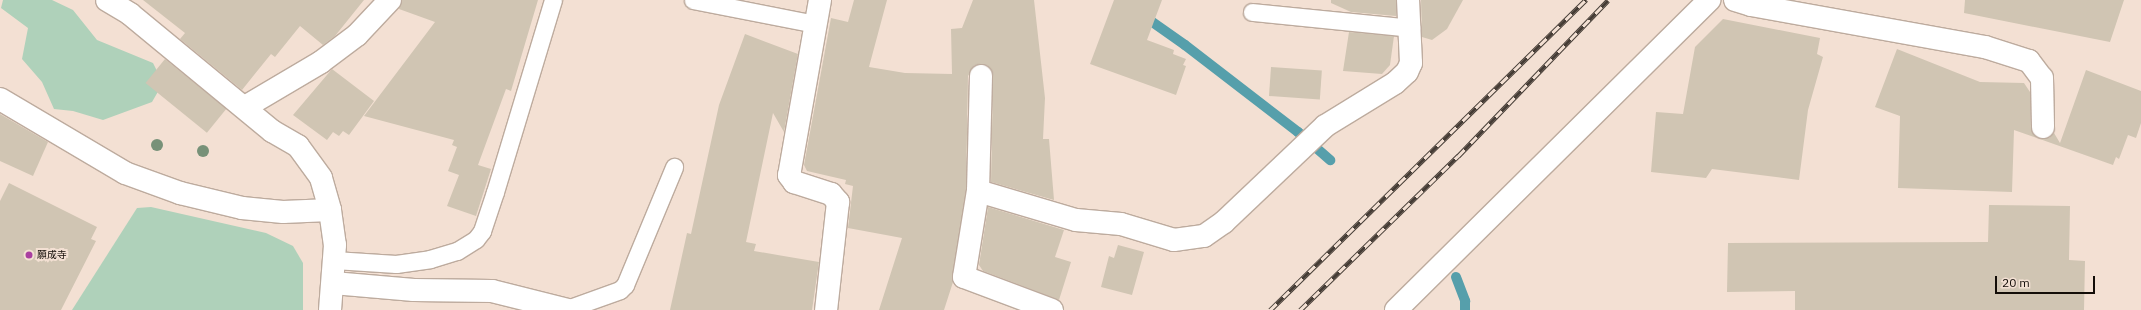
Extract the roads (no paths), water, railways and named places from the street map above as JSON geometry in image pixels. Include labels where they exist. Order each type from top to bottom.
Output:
[{"type":"street","points":[[245,107],[339,49],[358,35],[390,0]]},
{"type":"street","points":[[820,0],[789,175],[794,182],[831,194],[838,202],[826,310]]},
{"type":"street","points":[[978,191],[1076,220],[1121,224],[1174,240],[1187,240],[1204,236],[1224,222],[1321,130],[1396,83],[1407,72],[1411,63],[1411,28],[1408,0]]},
{"type":"street","points":[[1396,310],[1709,0]]},
{"type":"street","points":[[1734,0],[1751,5],[1985,47],[2029,61],[2042,78],[2044,127]]},
{"type":"street","points":[[121,4],[245,107],[272,132],[298,146],[322,178],[330,210],[335,245],[330,310]]},
{"type":"street","points":[[981,76],[978,191],[964,277],[1052,310]]},
{"type":"street","points":[[0,99],[125,173],[180,193],[249,208],[282,212],[330,210]]},
{"type":"street","points":[[333,284],[414,290],[492,290],[568,309]]},
{"type":"lane","points":[[334,260],[396,264],[423,260],[457,251],[476,239],[482,231],[495,192],[554,0]]},
{"type":"lane","points":[[693,0],[815,24]]},
{"type":"lane","points":[[1252,12],[1411,28]]},
{"type":"lane","points":[[568,309],[620,290],[625,285],[674,167]]},
{"type":"waterway","points":[[1121,0],[1185,45],[1298,132],[1330,160]]},
{"type":"waterway","points":[[1456,277],[1465,301],[1465,310]]},
{"type":"railway","points":[[1270,310],[1586,0]]},
{"type":"railway","points":[[1300,310],[1458,156],[1608,0]]},
{"type":"place","name":"願成寺","points":[[29,255]]}]
